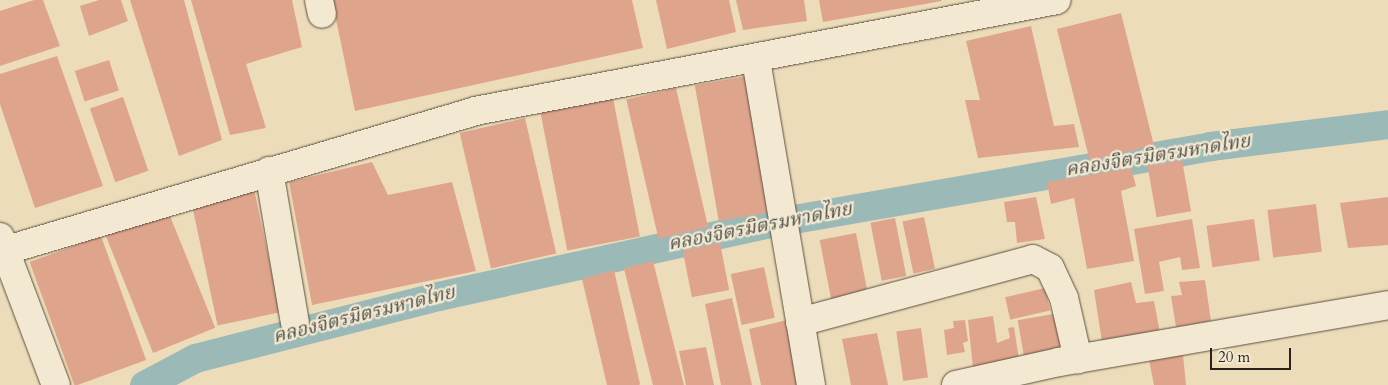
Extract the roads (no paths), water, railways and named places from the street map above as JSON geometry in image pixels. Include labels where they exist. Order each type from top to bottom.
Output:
[{"type":"street","points":[[56,385],[1,247],[475,111],[756,60],[1057,0]]},
{"type":"street","points":[[756,60],[811,385]]},
{"type":"street","points":[[269,171],[295,323]]},
{"type":"street","points":[[800,322],[1033,258],[1050,268],[1064,298],[1067,368]]},
{"type":"street","points":[[956,385],[1067,368],[1388,305]]},
{"type":"waterway","name":"คลองจิตรมิตรมหาดไทย","points":[[144,385],[195,358],[438,296],[765,224],[1210,146],[1388,124]]}]
